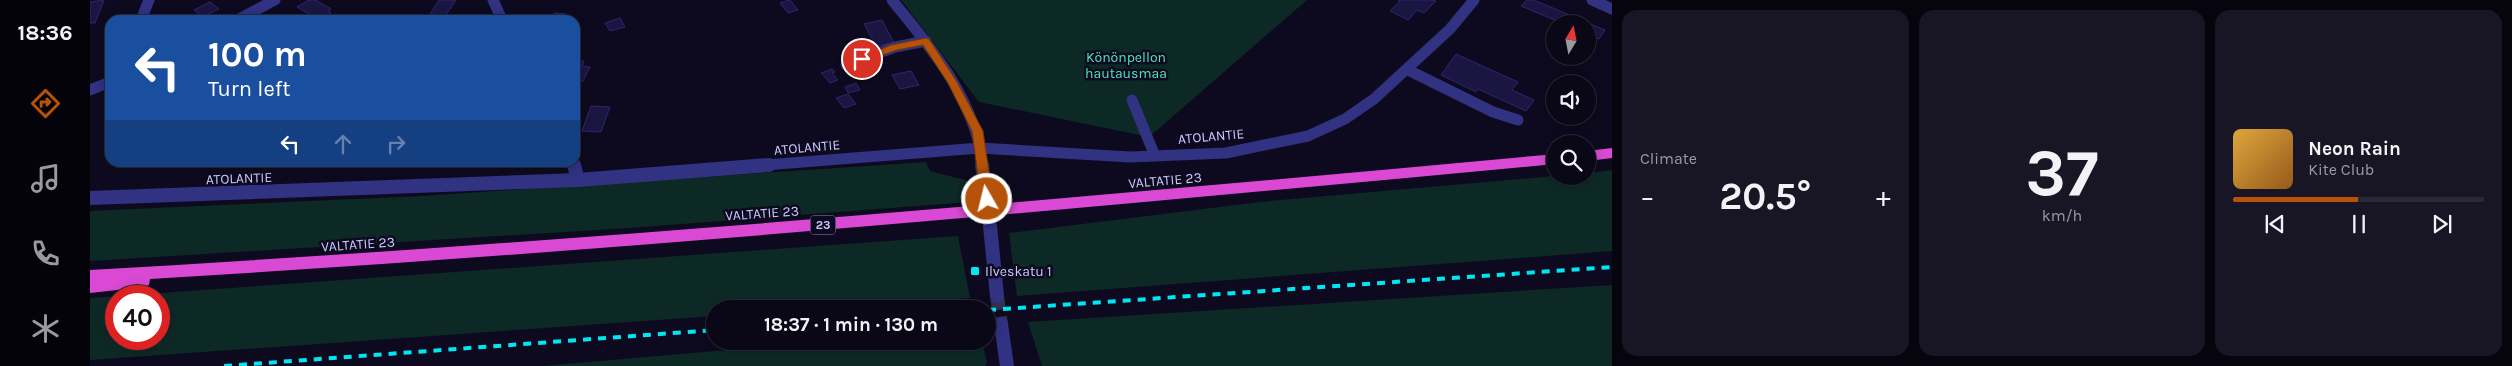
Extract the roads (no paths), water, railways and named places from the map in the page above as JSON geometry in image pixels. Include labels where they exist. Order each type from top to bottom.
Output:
[{"type":"highway","points":[[1596,155],[1612,153]]},
{"type":"highway","name":"VALTATIE 23","points":[[90,276],[292,265],[1043,208],[1546,160]]},
{"type":"highway","points":[[90,287],[292,265]]},
{"type":"street","points":[[143,15],[149,0]]},
{"type":"street","points":[[246,15],[275,0]]},
{"type":"street","points":[[493,0],[500,15]]},
{"type":"street","points":[[892,0],[926,41],[952,82],[977,131],[987,199]]},
{"type":"street","name":"ATOLANTIE","points":[[90,198],[578,180],[980,148],[1130,157],[1226,152],[1308,136],[1345,119],[1374,99],[1408,70],[1450,29],[1474,0]]},
{"type":"street","points":[[1592,0],[1612,9]]},
{"type":"street","points":[[846,65],[895,47],[926,41]]},
{"type":"street","points":[[1408,70],[1494,112],[1518,120]]},
{"type":"street","points":[[90,90],[105,84]]},
{"type":"street","points":[[1132,100],[1155,156]]},
{"type":"street","points":[[574,167],[578,180]]},
{"type":"street","points":[[990,226],[998,296]]},
{"type":"street","points":[[1001,324],[1007,366]]},
{"type":"tunnel","points":[[997,296],[1001,324]]},
{"type":"railway","points":[[996,309],[1612,267]]},
{"type":"railway","points":[[224,366],[706,331]]},
{"type":"place","name":"Ilveskatu 1","points":[[975,271]]},
{"type":"park label","name":"Könönpellon hautausmaa","points":[[1126,66]]}]
